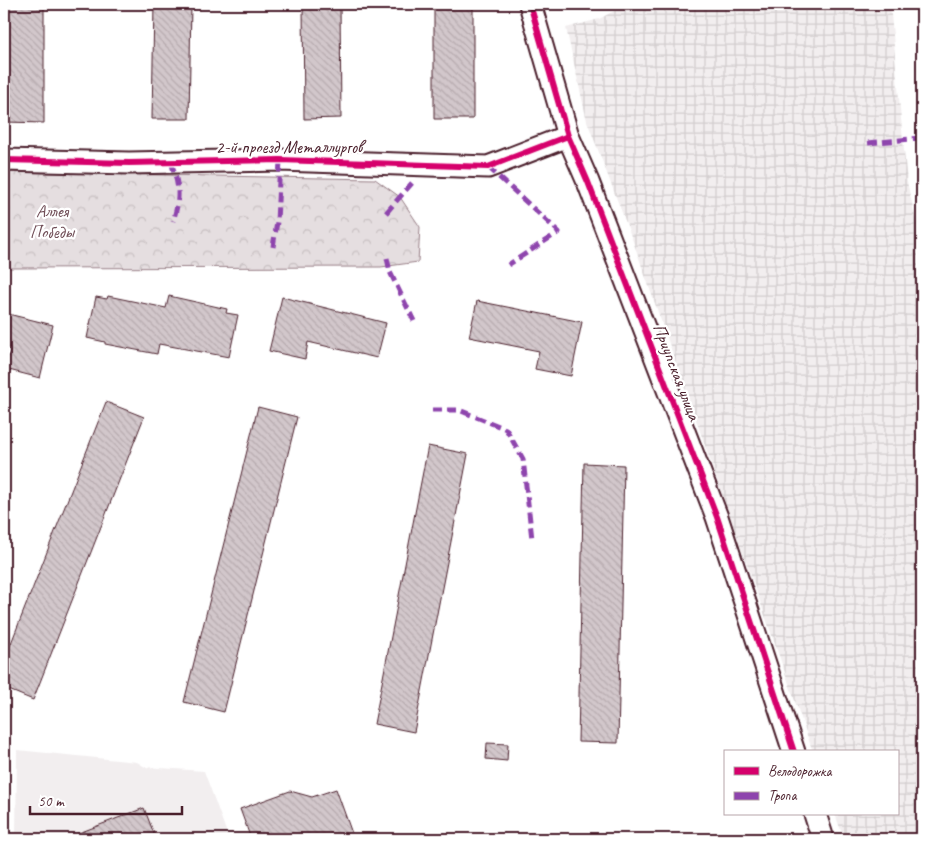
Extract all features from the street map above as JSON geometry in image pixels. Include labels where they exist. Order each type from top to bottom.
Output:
[{"type":"street","name":"Приупская улица","points":[[530,4],[568,136],[588,182],[717,517],[793,750]]},
{"type":"street","name":"2-й проезд Металлургов","points":[[4,160],[129,163],[280,160],[488,167],[568,136]]},
{"type":"street","points":[[816,816],[823,839]]},
{"type":"shaded area","points":[[627,4],[890,4],[907,182],[922,245],[922,839],[844,839],[836,816],[898,816],[898,750],[812,750],[634,244],[587,121],[566,28],[599,19]]},
{"type":"shaded area","points":[[17,750],[137,762],[145,767],[204,771],[229,839],[16,839]]},
{"type":"green space","name":"Аллея Победы","points":[[4,172],[375,179],[400,197],[420,227],[418,262],[381,267],[4,268]]},
{"type":"building","points":[[6,4],[44,4],[44,123],[5,122]]},
{"type":"building","points":[[154,4],[191,4],[189,119],[152,119]]},
{"type":"building","points":[[303,4],[340,4],[341,118],[304,119]]},
{"type":"building","points":[[434,4],[473,4],[473,119],[434,119]]},
{"type":"building","points":[[108,296],[166,308],[169,296],[227,309],[226,313],[238,315],[229,357],[159,344],[157,354],[105,344],[105,342],[87,338],[96,297],[107,299]]},
{"type":"building","points":[[282,297],[386,323],[377,358],[308,342],[305,359],[269,351]]},
{"type":"building","points":[[477,301],[582,322],[571,376],[535,369],[539,351],[469,337]]},
{"type":"building","points":[[4,313],[53,325],[40,378],[5,369],[10,350],[4,348]]},
{"type":"building","points":[[106,402],[144,417],[33,700],[4,688],[4,661]]},
{"type":"building","points":[[258,407],[297,417],[224,712],[184,702]]},
{"type":"building","points":[[428,446],[468,454],[414,732],[374,724]]},
{"type":"building","points":[[584,463],[624,465],[618,743],[578,742]]},
{"type":"building","points":[[487,743],[508,744],[507,761],[486,759]]},
{"type":"building","points":[[336,789],[354,839],[251,839],[240,809],[290,791],[312,797]]},
{"type":"building","points":[[144,808],[156,839],[66,839],[66,838]]},
{"type":"marked path","points":[[868,143],[922,138]]},
{"type":"marked path","points":[[273,247],[277,222],[280,160]]},
{"type":"marked path","points":[[171,162],[178,191],[173,221]]},
{"type":"marked path","points":[[488,167],[559,232],[508,265]]},
{"type":"marked path","points":[[386,213],[412,183]]},
{"type":"marked path","points":[[387,258],[390,272],[414,321]]},
{"type":"marked path","points":[[432,410],[459,410],[506,429],[523,459],[532,539]]},
{"type":"cycle path","points":[[530,4],[568,136],[588,182],[717,517],[793,750]]},
{"type":"cycle path","points":[[4,160],[129,163],[280,160],[488,167],[568,136]]}]
